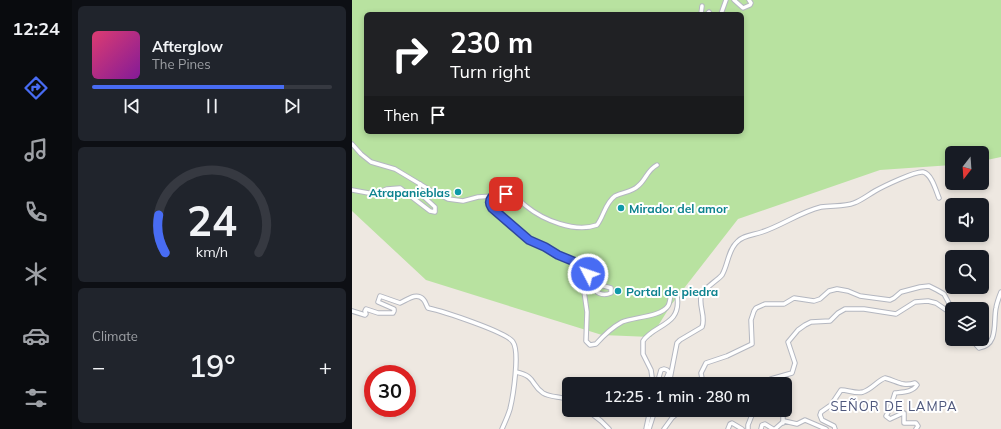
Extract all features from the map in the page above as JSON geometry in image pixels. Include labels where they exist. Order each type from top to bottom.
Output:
[{"type":"street","points":[[722,12],[726,0]]},
{"type":"street","points":[[734,0],[743,8],[750,5],[751,3],[749,0]]},
{"type":"street","points":[[701,12],[702,6]]},
{"type":"street","points":[[352,144],[371,162],[395,169],[448,199],[463,201],[478,197],[511,195],[533,211],[560,224],[582,227],[592,227],[597,225],[600,222],[605,208],[615,196],[638,187],[644,181],[649,171],[656,165]]},
{"type":"street","points":[[670,377],[677,343],[702,327],[704,321],[700,303],[702,294],[723,273],[733,247],[737,241],[763,232],[805,212],[823,207],[852,204],[907,176],[920,172],[926,173],[930,177],[938,198]]},
{"type":"street","points":[[352,190],[374,194],[387,189],[400,188],[430,211],[435,212],[435,207],[420,193],[420,184]]},
{"type":"street","points":[[492,197],[490,200],[492,208],[529,240],[582,266],[597,284],[611,288],[611,293],[598,293],[582,279],[578,278],[577,280],[584,292],[587,312],[586,341],[590,344],[596,344],[606,332],[623,322],[644,318],[663,310],[669,305],[672,294],[677,296],[678,309],[676,312],[665,325],[649,335],[643,341],[643,354],[651,370],[652,377]]},
{"type":"street","points":[[701,377],[701,373],[706,363],[727,356],[752,344],[752,315],[756,308],[764,304],[784,304],[794,298],[814,301],[820,299],[829,291],[837,289],[848,291],[860,296],[890,300],[901,292],[929,286],[944,294],[948,302]]},
{"type":"street","points":[[989,344],[995,330],[996,309],[1001,292]]},
{"type":"street","points":[[352,311],[365,315],[366,309],[378,313],[393,313],[394,309],[378,302],[380,296],[400,302],[411,297],[420,298],[423,299],[428,308],[442,311],[485,326],[511,339],[516,348],[516,372],[510,409],[502,429]]},
{"type":"street","points":[[778,377],[792,373],[795,363],[788,342],[798,330],[811,322],[830,321],[845,309],[864,309],[896,314],[915,302],[928,301],[936,303],[945,309]]},
{"type":"street","points":[[977,346],[979,348],[986,346]]},
{"type":"street","points":[[659,377],[661,370],[664,369],[669,372],[667,377]]},
{"type":"street","points":[[516,372],[527,375],[545,394],[562,398]]},
{"type":"street","points":[[835,429],[834,426],[822,420],[820,415],[831,405],[841,390],[863,392],[885,378],[900,384],[907,385],[915,383],[917,385],[915,388],[907,392],[895,393],[886,416],[890,419],[904,413],[904,423],[916,423],[918,426],[916,429]]},
{"type":"street","points":[[596,417],[609,429]]},
{"type":"street","points":[[647,429],[649,417]]},
{"type":"street","points":[[647,429],[652,417]]},
{"type":"street","points":[[664,429],[673,417]]},
{"type":"street","points":[[748,429],[751,417]]},
{"type":"street","points":[[783,417],[783,422]]},
{"type":"street","points":[[761,429],[762,424],[774,429],[783,422],[787,421],[797,424],[805,420],[826,429]]},
{"type":"street","points":[[728,429],[732,423],[742,429]]},
{"type":"green space","points":[[352,0],[1001,0],[1001,157],[989,160],[989,146],[945,146],[945,165],[880,170],[738,219],[671,305],[651,337],[602,335],[426,280],[352,211]]},
{"type":"place","name":"Atrapanieblas","points":[[458,192]]},
{"type":"place","name":"Mirador del amor","points":[[621,208]]},
{"type":"place","name":"Portal de piedra","points":[[618,291]]},
{"type":"district","name":"SEÑOR DE LAMPA","points":[[894,406]]},
{"type":"route","points":[[506,194],[492,197],[490,204],[492,208],[529,240],[582,266],[588,274]]}]
